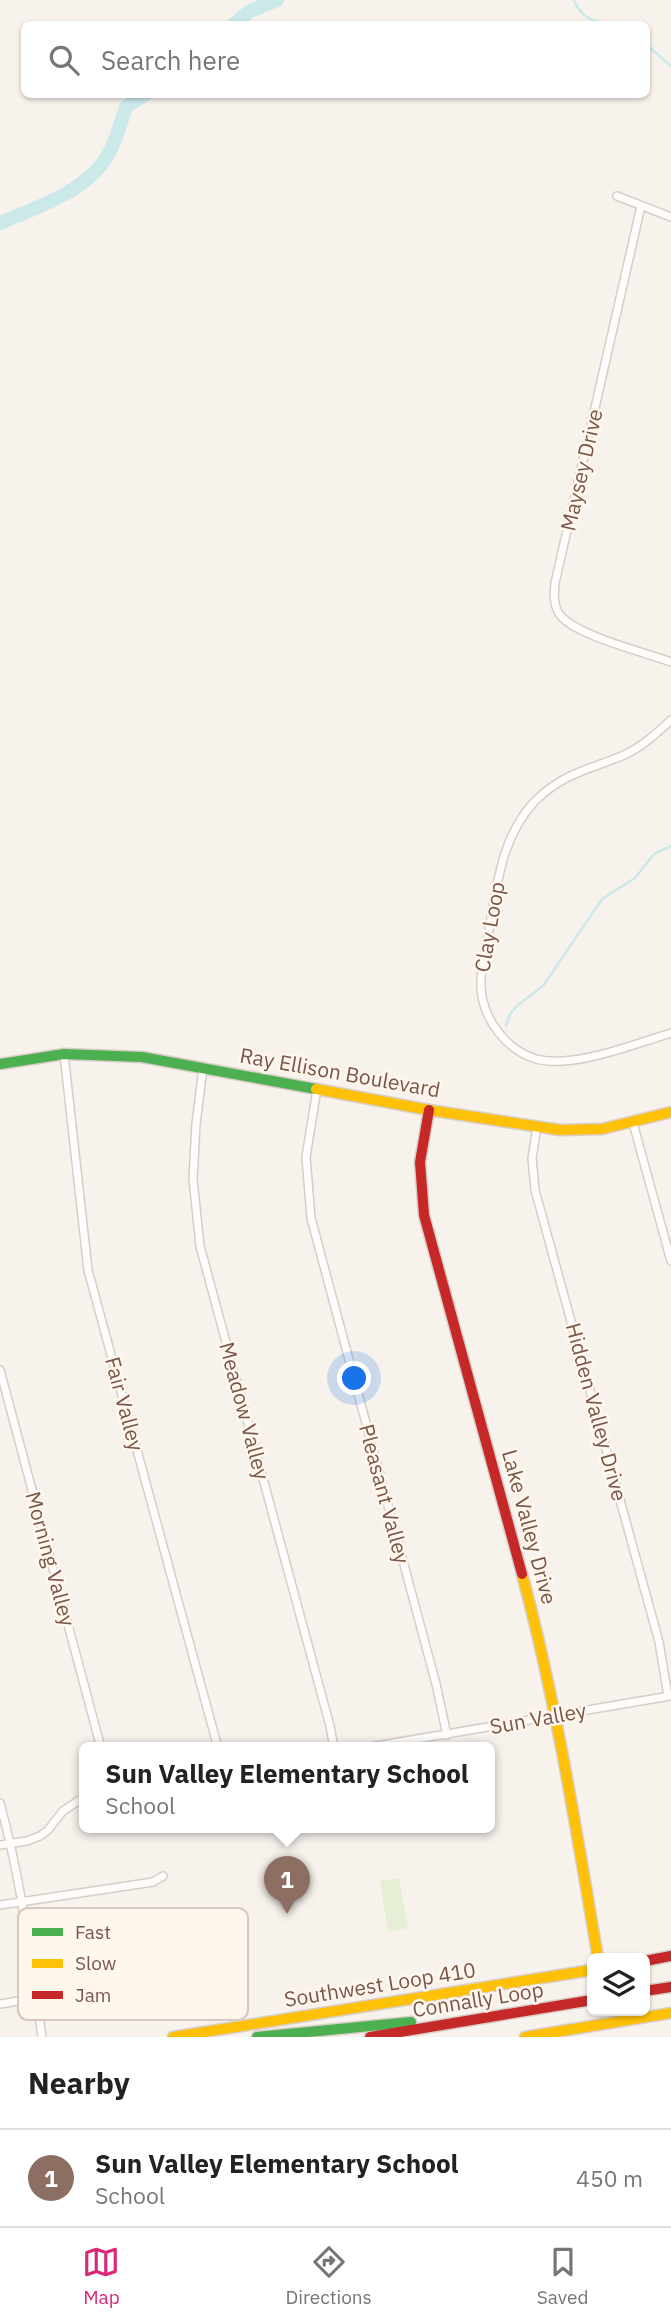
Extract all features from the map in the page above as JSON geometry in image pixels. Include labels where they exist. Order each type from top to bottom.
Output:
[{"type":"main road","name":"Ray Ellison Boulevard","points":[[0,1064],[64,1054],[134,1056],[429,1110],[580,1131],[633,1123],[671,1112]]},
{"type":"main road","name":"Lake Valley Drive","points":[[429,1110],[420,1147],[419,1167],[424,1214],[543,1651],[557,1716],[597,1953]]},
{"type":"main road","points":[[650,1960],[671,1956]]},
{"type":"main road","name":"Southwest Loop 410","points":[[173,2037],[587,1971]]},
{"type":"main road","points":[[650,1990],[671,1987]]},
{"type":"main road","name":"Connally Loop","points":[[370,2037],[587,2001]]},
{"type":"main road","name":"Connally Loop","points":[[525,2037],[671,2013]]},
{"type":"main road","points":[[257,2037],[422,2021],[462,2022]]},
{"type":"street","points":[[617,196],[671,217]]},
{"type":"street","name":"Maysey Drive","points":[[641,206],[555,583],[554,601],[561,615],[576,628],[671,662]]},
{"type":"street","name":"Clay Loop","points":[[671,720],[636,748],[584,768],[556,783],[525,814],[504,853],[481,987],[489,1018],[503,1038],[526,1055],[537,1059],[572,1061],[671,1033]]},
{"type":"street","name":"Fair Valley","points":[[64,1054],[88,1270],[216,1742]]},
{"type":"street","name":"Meadow Valley","points":[[203,1068],[193,1179],[200,1246],[333,1742]]},
{"type":"street","name":"Pleasant Valley","points":[[317,1089],[306,1157],[311,1218],[436,1684],[447,1735]]},
{"type":"street","points":[[633,1123],[671,1261]]},
{"type":"street","name":"Hidden Valley Drive","points":[[537,1127],[532,1158],[534,1190],[659,1642],[670,1696]]},
{"type":"street","name":"Morning Valley","points":[[0,1370],[99,1742]]},
{"type":"street","name":"Sun Valley","points":[[402,1742],[670,1696]]},
{"type":"street","points":[[0,1845],[40,1836],[64,1811],[79,1800]]},
{"type":"street","points":[[0,1803],[23,1908]]},
{"type":"street","points":[[0,1905],[153,1882],[163,1876]]},
{"type":"street","points":[[0,2004],[18,2001]]},
{"type":"green space","points":[[399,1878],[408,1928],[388,1932],[380,1881]]},
{"type":"waterway","points":[[238,21],[250,11],[277,0]]},
{"type":"waterway","points":[[574,0],[579,10],[596,21]]},
{"type":"waterway","points":[[650,48],[671,66]]},
{"type":"waterway","points":[[0,223],[58,198],[86,180],[106,158],[126,107],[140,98]]},
{"type":"waterway","points":[[506,1026],[510,1014],[519,1004],[543,986],[602,899],[635,878],[654,854],[671,846]]},
{"type":"traffic: fast","points":[[0,1064],[64,1054],[142,1057],[316,1089]]},
{"type":"traffic: fast","points":[[257,2037],[411,2022]]},
{"type":"traffic: slow","points":[[316,1089],[560,1130],[602,1129],[671,1112]]},
{"type":"traffic: slow","points":[[522,1574],[555,1717],[597,1953]]},
{"type":"traffic: slow","points":[[173,2037],[587,1971]]},
{"type":"traffic: slow","points":[[525,2037],[671,2013]]},
{"type":"traffic: jam","points":[[429,1110],[420,1162],[424,1215],[522,1574]]},
{"type":"traffic: jam","points":[[650,1960],[671,1956]]},
{"type":"traffic: jam","points":[[650,1990],[671,1987]]},
{"type":"traffic: jam","points":[[370,2037],[587,2001]]},
{"type":"place","name":"Sun Valley Elementary School","points":[[287,1914]]}]
